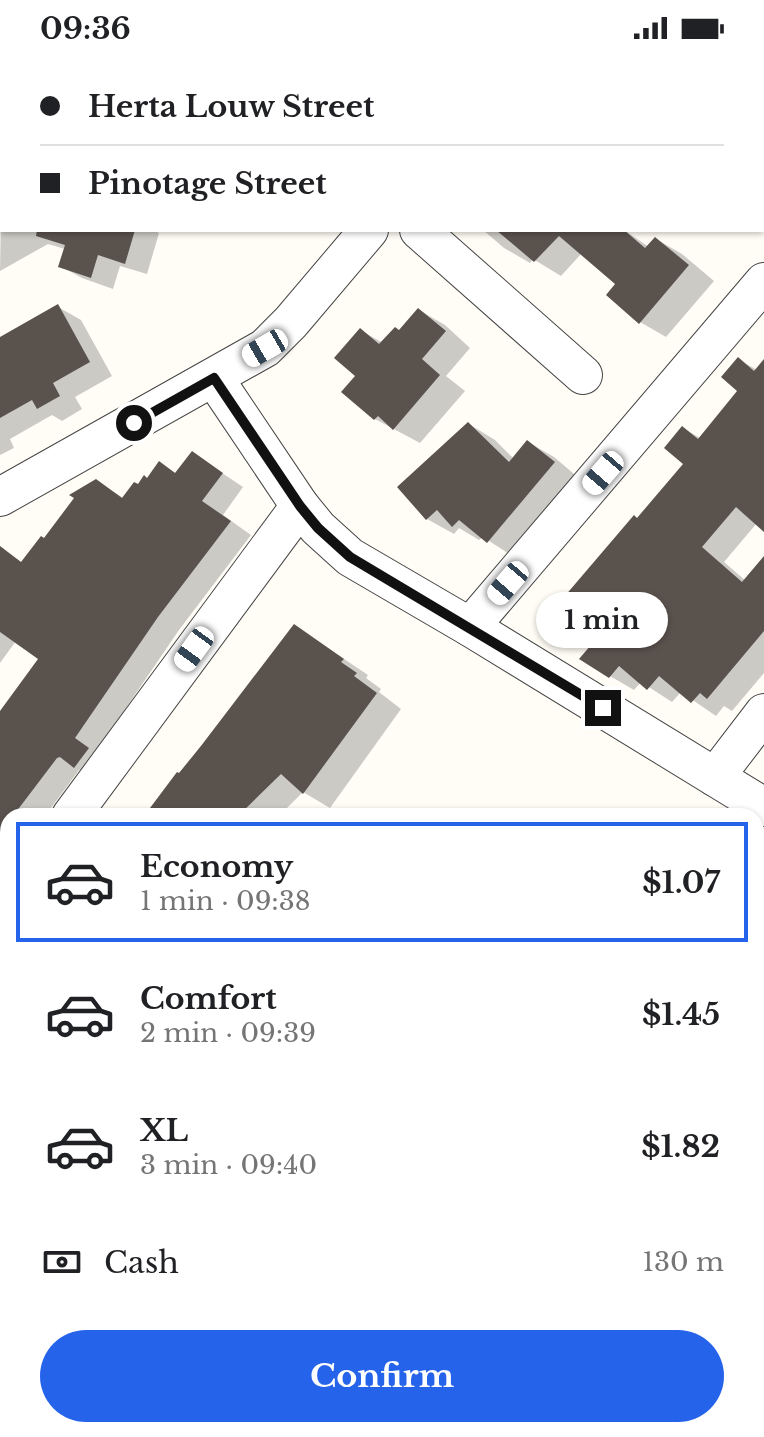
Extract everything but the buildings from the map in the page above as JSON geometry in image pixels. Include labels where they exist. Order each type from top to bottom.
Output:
[{"type":"street","points":[[0,497],[265,348],[367,232]]},
{"type":"street","points":[[421,232],[583,375]]},
{"type":"street","points":[[470,627],[764,282]]},
{"type":"street","points":[[214,378],[300,506],[318,528],[350,557],[764,807]]},
{"type":"street","points":[[77,808],[300,506]]},
{"type":"street","points":[[715,777],[764,713]]},
{"type":"route","points":[[134,423],[214,378],[300,506],[318,528],[350,557],[603,708]]}]
